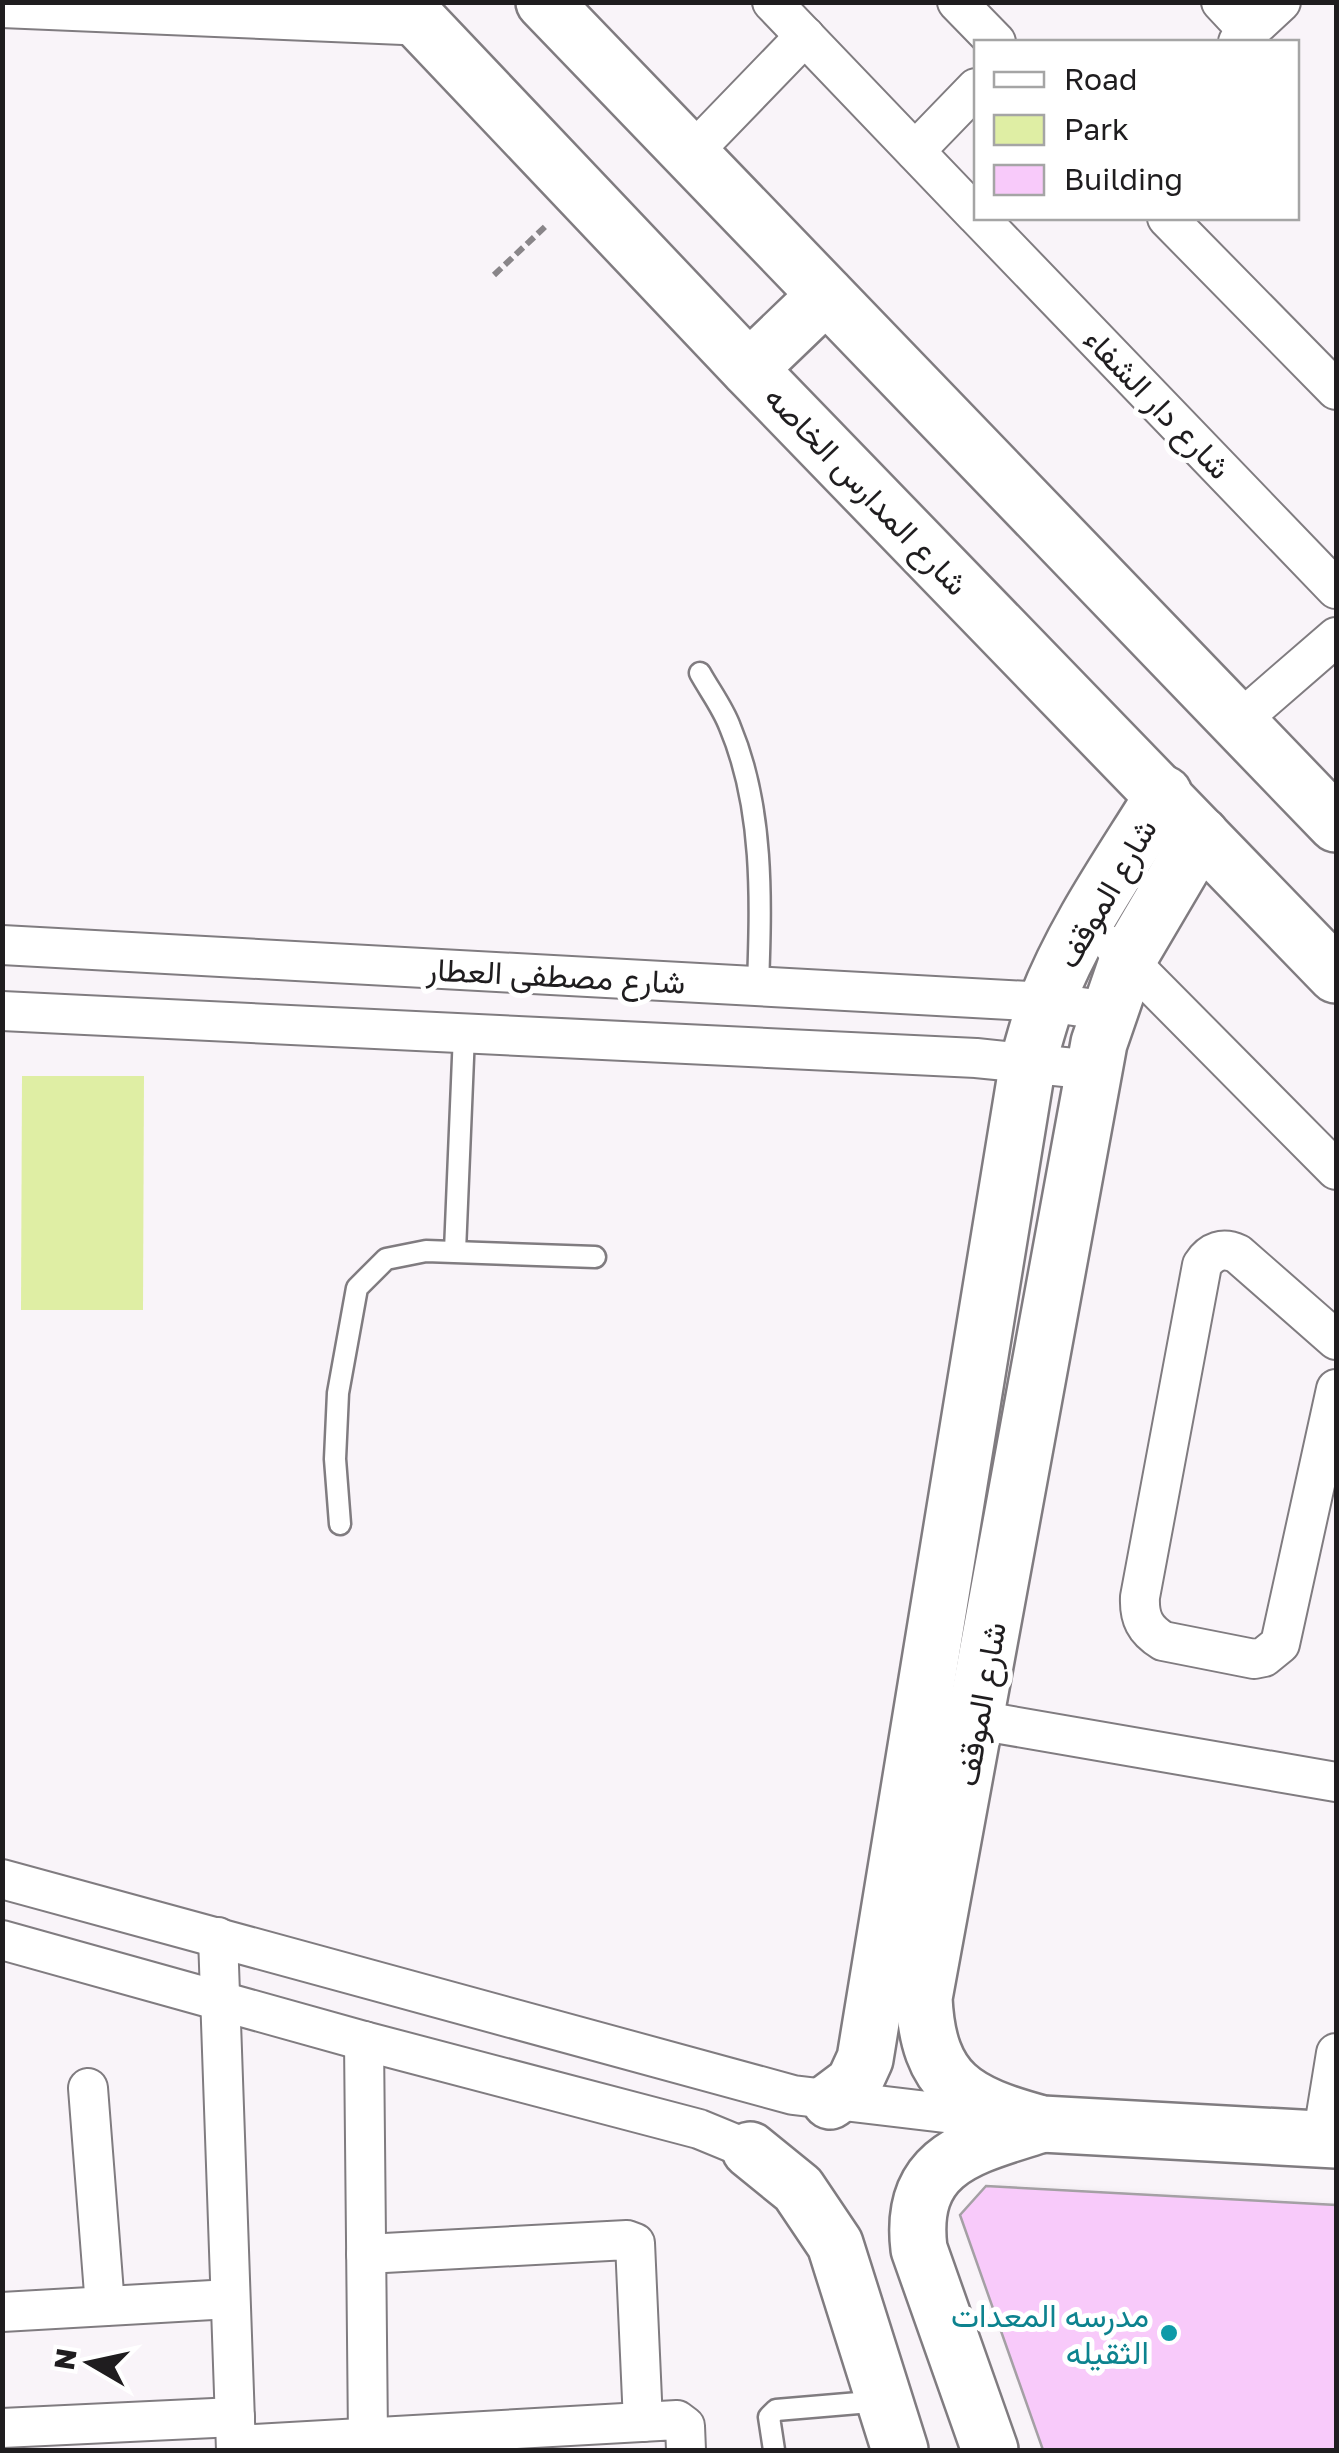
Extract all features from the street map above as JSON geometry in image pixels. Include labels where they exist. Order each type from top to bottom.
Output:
[{"type":"street","points":[[544,2],[1336,824]]},
{"type":"street","name":"شارع دار الشفاء","points":[[772,2],[974,212]]},
{"type":"street","points":[[957,2],[994,40]]},
{"type":"street","points":[[1220,2],[1244,37],[1281,2]]},
{"type":"street","points":[[2,8],[414,14]]},
{"type":"street","name":"شارع المدارس الخاصه","points":[[414,14],[750,369],[1336,975]]},
{"type":"street","points":[[690,155],[804,36]]},
{"type":"street","points":[[915,151],[974,90]]},
{"type":"street","name":"شارع دار الشفاء","points":[[982,220],[1336,589]]},
{"type":"street","points":[[1169,220],[1334,384]]},
{"type":"street","points":[[750,369],[826,295]]},
{"type":"street","points":[[1238,722],[1336,637]]},
{"type":"street","name":"شارع الموقف","points":[[1042,2124],[979,2104],[957,2088],[942,2070],[901,1992],[1028,1062],[1047,1002],[1086,920],[1164,794]]},
{"type":"street","name":"شارع الموقف","points":[[830,2101],[844,2094],[861,2071],[901,1992],[977,1720],[1094,1070],[1108,1011],[1128,958],[1200,835]]},
{"type":"street","points":[[1086,920],[1336,1170]]},
{"type":"street","name":"شارع مصطفى العطار","points":[[2,945],[1047,1002],[1108,1011]]},
{"type":"street","points":[[254,1023],[257,960]]},
{"type":"street","name":"شارع مصطفى العطار","points":[[2,1011],[1028,1062],[1094,1070]]},
{"type":"street","points":[[1336,1340],[1238,1254],[1222,1250],[1206,1258],[1140,1597],[1143,1624],[1152,1634],[1163,1641],[1254,1659],[1273,1652],[1280,1644],[1336,1389]]},
{"type":"street","points":[[977,1720],[1336,1782]]},
{"type":"street","points":[[2,1880],[757,2085],[830,2101],[1042,2124],[1329,2140],[1336,2053]]},
{"type":"street","points":[[218,1937],[235,2437]]},
{"type":"street","points":[[2,1940],[698,2129],[750,2150],[798,2189],[834,2244],[892,2426]]},
{"type":"street","points":[[364,2041],[368,2437]]},
{"type":"street","points":[[88,2088],[104,2306]]},
{"type":"street","points":[[990,2450],[919,2249],[918,2214],[929,2181],[963,2150],[1042,2124]]},
{"type":"street","points":[[366,2254],[626,2240],[635,2243],[643,2422]]},
{"type":"street","points":[[2,2312],[230,2299]]},
{"type":"street","points":[[2,2428],[235,2437],[368,2437],[421,2442],[682,2421],[686,2450]]},
{"type":"lane","points":[[700,673],[730,724],[748,780],[757,839],[758,986]]},
{"type":"lane","points":[[456,1251],[464,1034]]},
{"type":"lane","points":[[340,1524],[335,1459],[338,1393],[358,1288],[386,1259],[426,1250],[595,1258]]},
{"type":"lane","points":[[774,2450],[770,2417],[776,2410],[892,2426]]},
{"type":"path","points":[[494,275],[583,193]]},
{"type":"green space","points":[[22,1076],[144,1076],[143,1310],[21,1310]]},
{"type":"building","name":"مدرسه المعدات الثقيله","points":[[986,2186],[1336,2205],[1336,2450],[1043,2450],[960,2215]]},
{"type":"place","name":"مدرسه المعدات الثقيله","points":[[1169,2333]]}]
